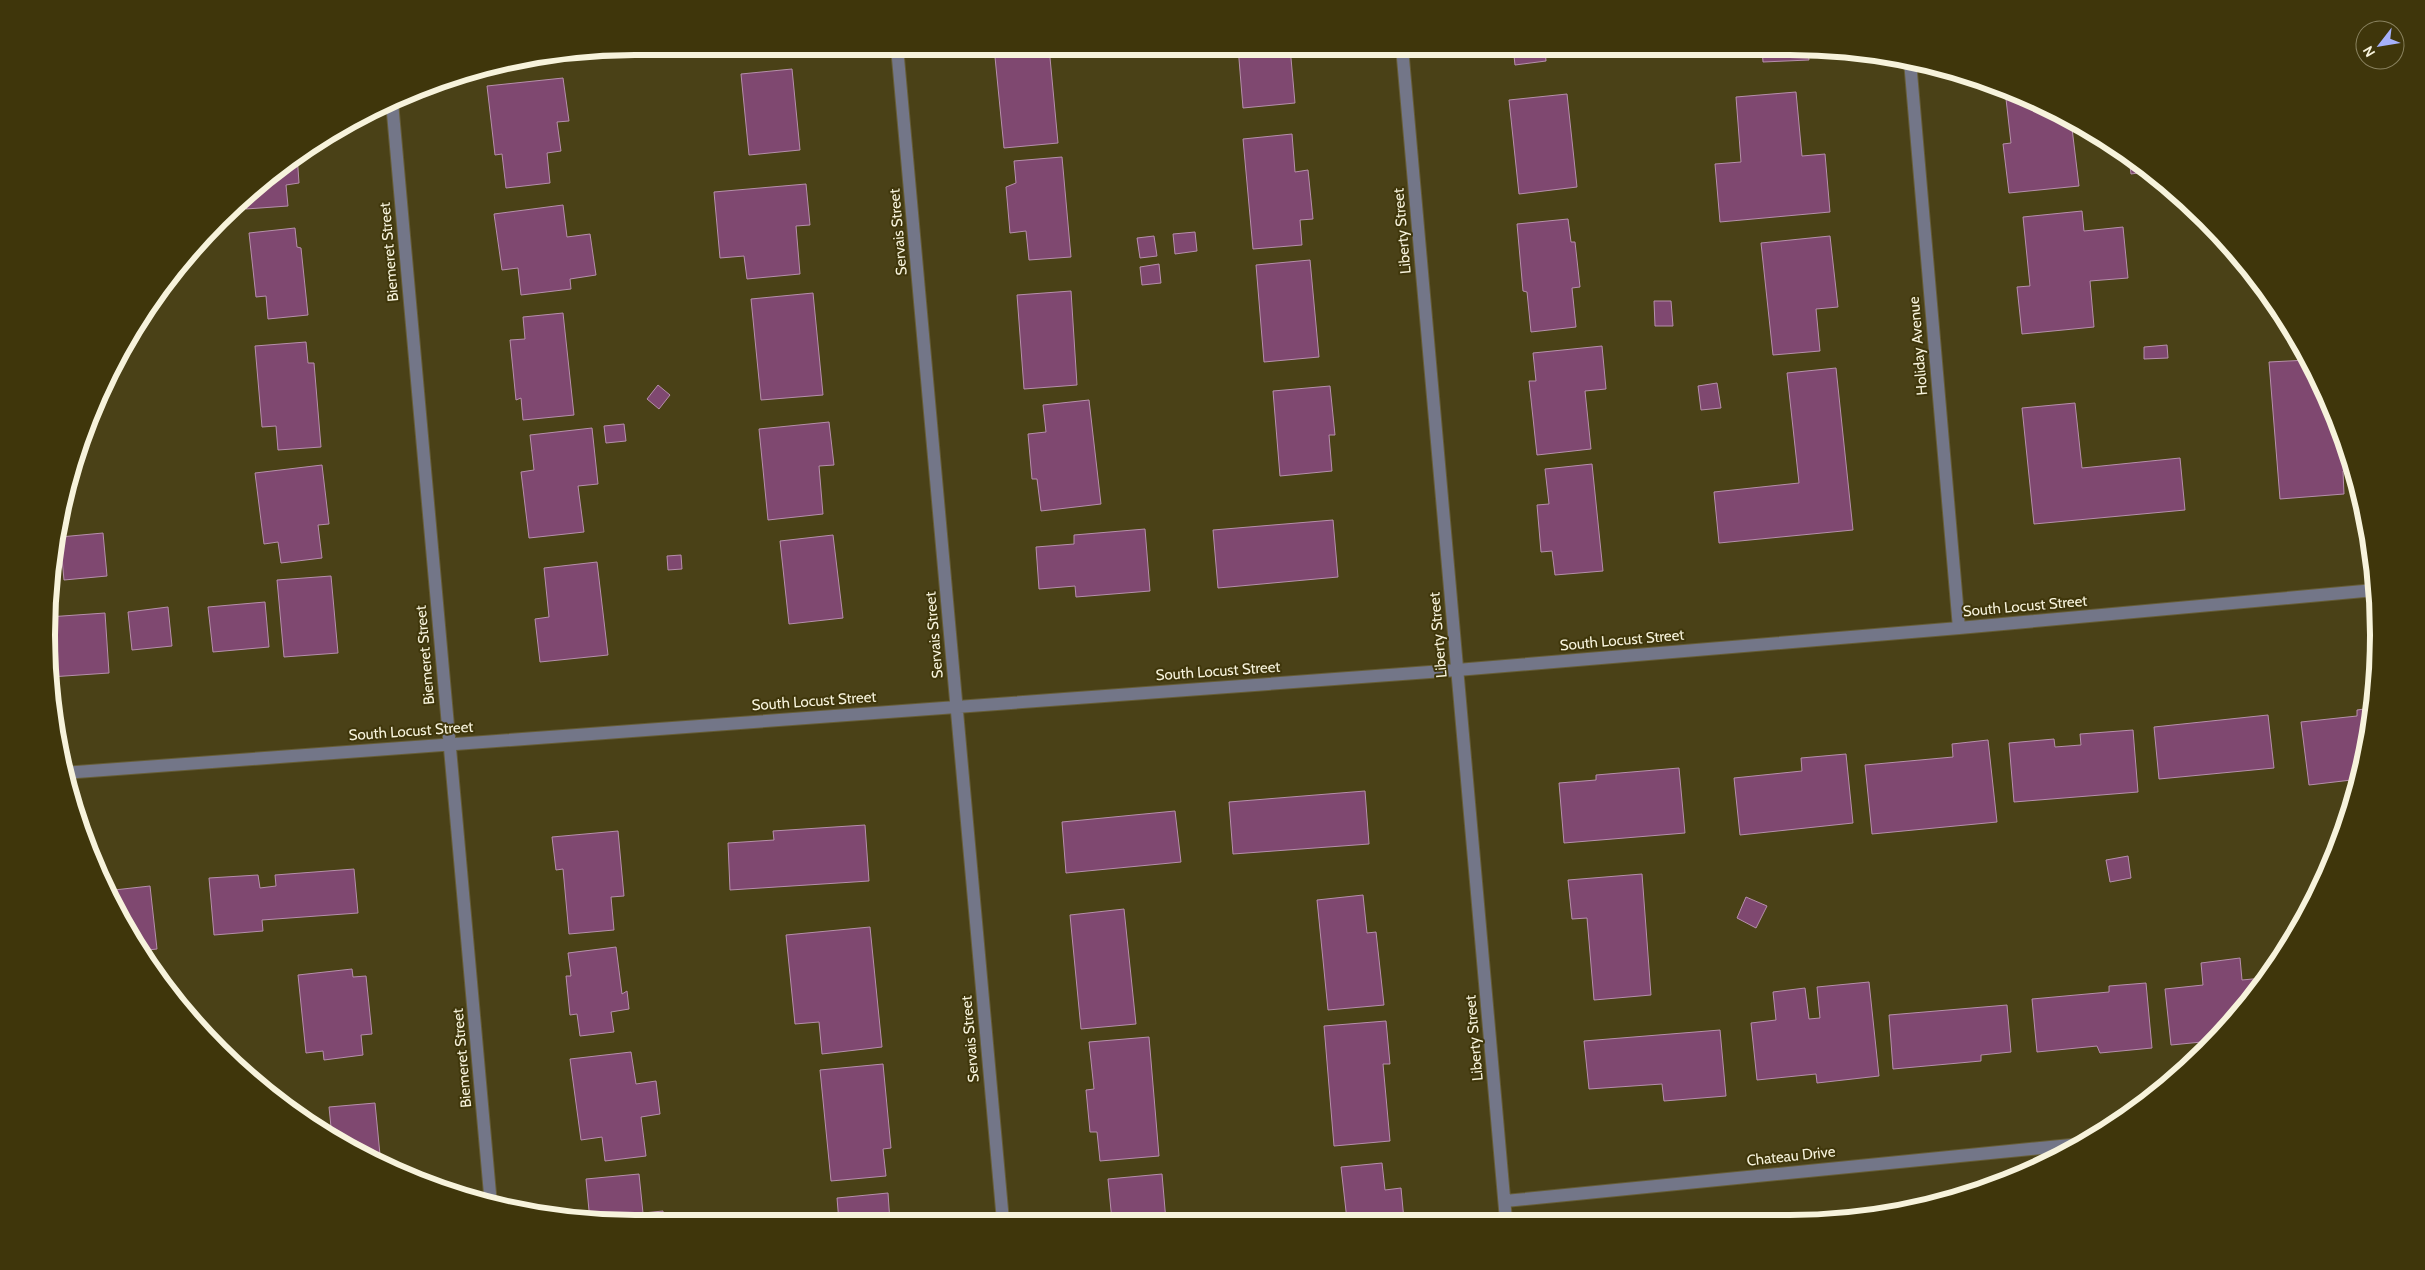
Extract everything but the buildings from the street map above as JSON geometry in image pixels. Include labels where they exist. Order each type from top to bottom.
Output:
[{"type":"street","name":"Servais Street","points":[[898,55],[1002,1215]]},
{"type":"street","name":"Liberty Street","points":[[1403,55],[1506,1215]]},
{"type":"street","name":"Holiday Avenue","points":[[1911,68],[1959,628]]},
{"type":"street","name":"Biemeret Street","points":[[393,108],[490,1196]]},
{"type":"street","name":"South Locust Street","points":[[72,772],[1457,670],[1959,628],[2368,591]]},
{"type":"street","name":"Chateau Drive","points":[[1505,1201],[2064,1146]]}]
